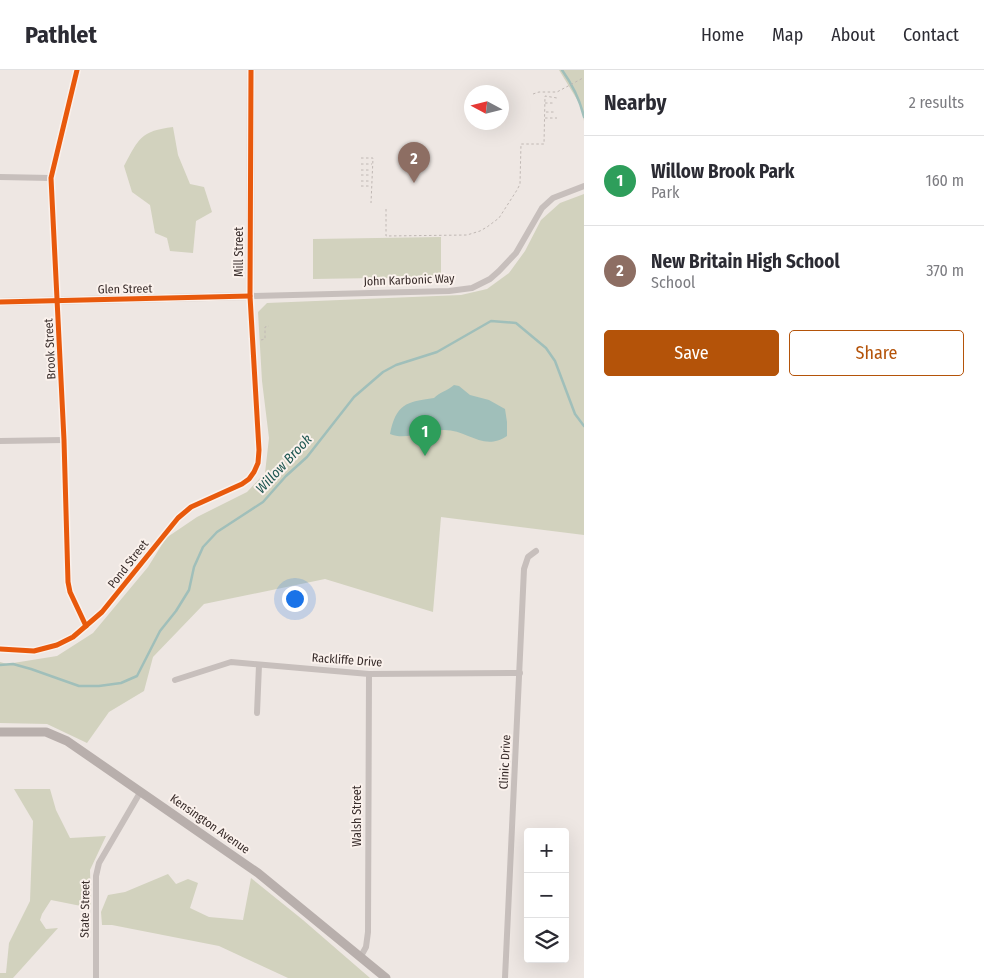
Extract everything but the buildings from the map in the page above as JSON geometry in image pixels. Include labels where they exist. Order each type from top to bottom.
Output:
[{"type":"main road","name":"Kensington Avenue","points":[[0,732],[38,731],[56,735],[141,791],[258,873],[386,978]]},
{"type":"street","name":"Brook Street","points":[[77,70],[51,178],[64,440],[68,582],[70,592],[86,626]]},
{"type":"street","name":"Mill Street","points":[[251,70],[250,296],[259,429],[258,463]]},
{"type":"street","points":[[0,177],[51,178]]},
{"type":"street","name":"John Karbonic Way","points":[[250,296],[450,291],[472,288],[490,279],[516,253],[542,208],[554,198],[584,186]]},
{"type":"street","name":"Glen Street","points":[[0,302],[250,296]]},
{"type":"street","points":[[0,441],[64,440]]},
{"type":"street","name":"Pond Street","points":[[0,649],[21,651],[46,649],[66,642],[107,606],[178,518],[191,507],[242,484],[249,479],[258,463]]},
{"type":"street","name":"Clinic Drive","points":[[506,978],[524,569],[528,557],[536,551]]},
{"type":"street","name":"Rackliffe Drive","points":[[176,680],[231,662],[370,674],[520,673]]},
{"type":"street","points":[[257,713],[259,665]]},
{"type":"street","name":"Walsh Street","points":[[360,956],[367,942],[368,932],[370,674]]},
{"type":"street","name":"State Street","points":[[96,978],[96,876],[99,863],[141,791]]},
{"type":"path","points":[[533,94],[557,92],[583,78]]},
{"type":"path","points":[[552,97],[553,92]]},
{"type":"path","points":[[386,209],[386,236],[467,235],[480,232],[499,218],[520,184],[521,144],[544,144],[545,96],[557,98]]},
{"type":"path","points":[[545,103],[555,103]]},
{"type":"path","points":[[545,112],[556,112]]},
{"type":"path","points":[[545,118],[557,118]]},
{"type":"path","points":[[361,158],[372,158],[372,203]]},
{"type":"path","points":[[361,164],[372,164]]},
{"type":"path","points":[[361,170],[378,167]]},
{"type":"path","points":[[361,175],[372,175]]},
{"type":"path","points":[[361,181],[372,181]]},
{"type":"path","points":[[361,186],[372,186]]},
{"type":"path","points":[[252,340],[265,339],[265,327],[269,326]]},
{"type":"green space","points":[[559,70],[584,70],[584,121],[581,106]]},
{"type":"green space","points":[[173,127],[178,155],[190,184],[204,187],[212,212],[196,221],[193,253],[170,251],[167,238],[155,233],[150,205],[132,192],[124,166],[138,142],[147,134]]},
{"type":"green space","points":[[584,194],[584,535],[441,517],[433,612],[325,579],[204,604],[153,657],[144,691],[109,712],[87,743],[47,724],[0,723],[0,662],[7,664],[57,656],[93,633],[148,567],[166,538],[197,517],[247,492],[265,473],[269,438],[262,381],[258,312],[267,303],[461,295],[487,289],[509,273],[525,251],[541,220],[560,203]]},
{"type":"green space","points":[[441,237],[441,277],[313,279],[313,239]]},
{"type":"green space","points":[[14,789],[50,789],[56,810],[70,838],[106,836],[90,870],[91,908],[51,900],[40,920],[46,929],[58,928],[13,978],[0,978],[0,973],[6,973],[9,943],[30,901],[33,821]]},
{"type":"green space","points":[[168,874],[176,884],[188,879],[198,883],[190,908],[209,917],[243,920],[251,878],[370,978],[288,978],[219,946],[112,925],[102,925],[101,912],[108,895],[125,892]]},
{"type":"water","points":[[454,385],[459,386],[470,395],[489,400],[505,409],[507,436],[491,442],[444,430],[410,436],[390,434],[395,416],[404,406],[416,401],[434,398]]},
{"type":"waterway","name":"Willow Brook","points":[[562,70],[575,92],[584,117]]},
{"type":"waterway","name":"Willow Brook","points":[[0,665],[13,664],[79,686],[121,683],[137,676],[160,631],[176,611],[189,590],[194,567],[203,547],[217,532],[263,502],[286,476],[307,457],[354,397],[383,372],[396,365],[437,352],[491,321],[516,323],[546,348],[555,361],[575,414],[584,426]]},
{"type":"cycle path","points":[[77,70],[51,178],[64,440],[68,582],[70,592],[86,626]]},
{"type":"cycle path","points":[[0,649],[34,651],[57,645],[73,637],[102,612],[178,518],[191,507],[242,484],[249,479],[258,463],[259,450],[250,296],[251,70]]},
{"type":"cycle path","points":[[0,302],[250,296]]},
{"type":"place","name":"New Britain High School","points":[[414,183]]},
{"type":"place","name":"Willow Brook Park","points":[[425,456]]}]
